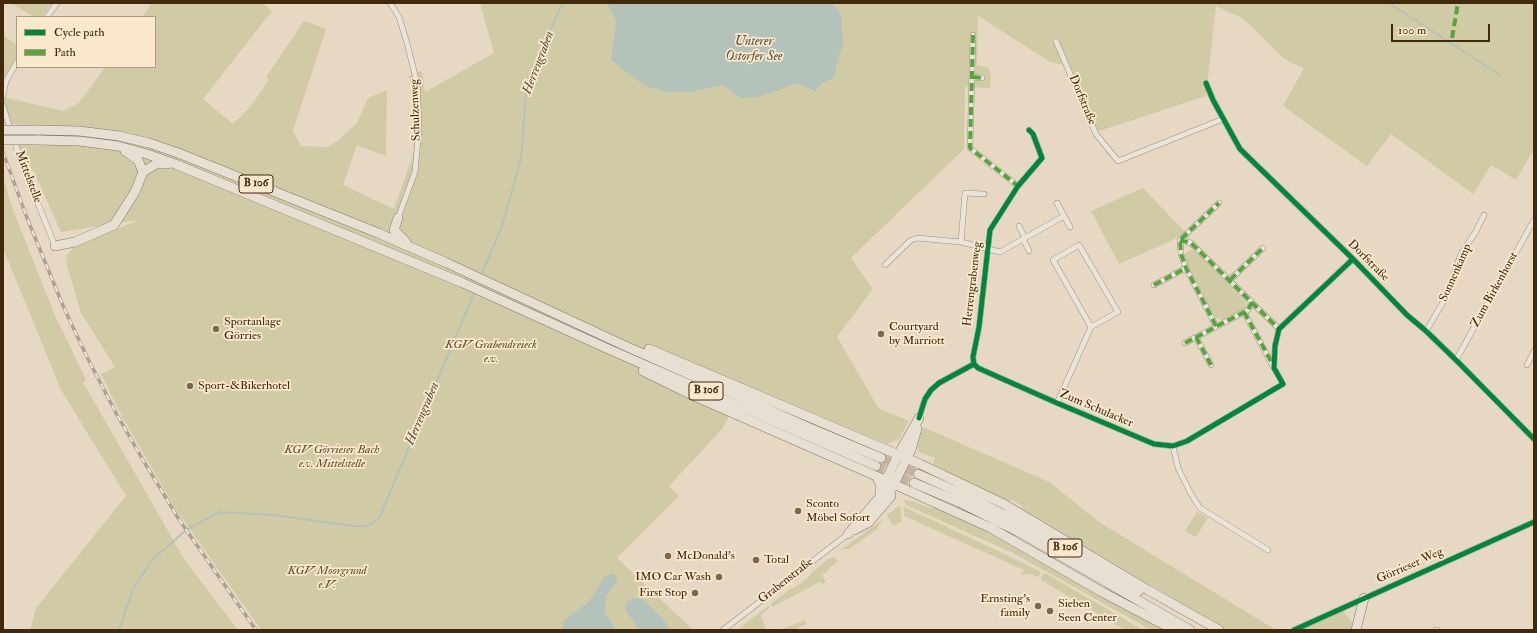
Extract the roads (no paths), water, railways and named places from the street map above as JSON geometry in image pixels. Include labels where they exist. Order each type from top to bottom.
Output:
[{"type":"highway","name":"B 106","points":[[3,130],[79,131],[119,136],[149,143],[178,153],[378,233],[468,272],[803,425],[881,458]]},
{"type":"highway","name":"B 106","points":[[3,140],[80,141],[118,146],[176,164],[463,282],[876,466]]},
{"type":"highway","points":[[118,146],[138,160],[143,172]]},
{"type":"highway","points":[[55,246],[75,242],[114,225],[135,192],[143,172],[156,164],[176,164]]},
{"type":"highway","points":[[394,230],[398,218]]},
{"type":"highway","points":[[378,233],[394,230]]},
{"type":"highway","points":[[394,230],[404,241],[447,263]]},
{"type":"highway","points":[[542,306],[655,352],[888,451],[894,451],[904,459],[918,463],[1004,504],[1148,590],[1219,630]]},
{"type":"highway","points":[[536,315],[568,335],[694,396],[876,476],[891,476],[906,489],[991,528],[1102,592],[1174,630]]},
{"type":"highway","points":[[883,499],[891,476],[904,459],[919,418]]},
{"type":"highway","points":[[891,476],[904,459]]},
{"type":"highway","points":[[876,476],[880,483],[883,499]]},
{"type":"highway","name":"B 106","points":[[1190,630],[1019,532],[959,502],[916,478],[965,495],[1023,524],[1208,630]]},
{"type":"highway","points":[[848,534],[883,499],[906,489]]},
{"type":"highway","points":[[1356,630],[1364,598]]},
{"type":"street","points":[[48,16],[57,3]]},
{"type":"street","name":"Schulzenweg","points":[[390,3],[399,17],[417,83],[419,128],[415,172],[398,218]]},
{"type":"street","points":[[973,35],[970,148],[1018,186]]},
{"type":"street","name":"Dorfstraße","points":[[1056,40],[1096,134],[1118,161],[1223,119]]},
{"type":"street","points":[[3,96],[6,81],[16,64]]},
{"type":"street","points":[[973,77],[982,78]]},
{"type":"street","name":"Dorfstraße","points":[[1206,83],[1213,100],[1240,149],[1407,315],[1456,360],[1534,439]]},
{"type":"street","name":"Mittelstelle","points":[[3,106],[19,156],[55,246]]},
{"type":"street","name":"Herrengrabenweg","points":[[974,364],[973,357],[979,327],[990,230],[1018,186],[1042,158],[1033,134],[1029,130]]},
{"type":"street","name":"Herrengrabenweg","points":[[961,242],[965,193],[984,194]]},
{"type":"street","points":[[1057,203],[1070,227]]},
{"type":"street","points":[[1180,240],[1219,203]]},
{"type":"street","name":"Sonnenkamp","points":[[1426,331],[1445,299],[1461,254],[1475,233],[1484,215]]},
{"type":"street","name":"Herrengrabenweg","points":[[885,265],[911,240],[917,238],[961,242],[1000,252],[1064,216]]},
{"type":"street","name":"Zum Birkenhorst","points":[[1456,360],[1534,220]]},
{"type":"street","points":[[1019,226],[1029,251]]},
{"type":"street","points":[[1180,240],[1191,243],[1279,329]]},
{"type":"street","points":[[1180,240],[1181,254],[1186,268],[1216,326]]},
{"type":"street","points":[[1079,245],[1118,312],[1091,328],[1053,260],[1079,245]]},
{"type":"street","points":[[1230,280],[1263,248]]},
{"type":"street","points":[[1274,368],[1275,346],[1279,329],[1352,259]]},
{"type":"street","points":[[1154,285],[1186,268]]},
{"type":"street","points":[[1185,343],[1248,310],[1252,302]]},
{"type":"street","points":[[1244,312],[1274,368]]},
{"type":"street","name":"Zum Schulacker","points":[[1057,403],[1091,328]]},
{"type":"street","points":[[1196,336],[1211,365]]},
{"type":"street","points":[[1527,364],[1534,351]]},
{"type":"street","points":[[919,418],[925,399],[931,390],[939,383],[974,364]]},
{"type":"street","name":"Zum Schulacker","points":[[974,364],[978,368],[1154,444],[1173,446],[1187,441],[1282,384],[1274,368]]},
{"type":"street","points":[[1173,446],[1178,468],[1200,508],[1268,550]]},
{"type":"street","name":"Görrieser Weg","points":[[1294,630],[1534,522]]},
{"type":"street","name":"Grabenstraße","points":[[723,630],[848,534]]},
{"type":"water","name":"Unterer Ostorfer See","points":[[607,3],[832,3],[841,14],[843,43],[833,78],[823,83],[816,91],[796,84],[758,97],[741,98],[723,85],[691,92],[666,92],[645,86],[611,60],[616,21]]},
{"type":"water","points":[[611,574],[616,575],[617,579],[616,583],[607,595],[605,612],[616,630],[561,630],[564,620],[588,602],[605,576]]},
{"type":"water","points":[[640,598],[664,620],[671,630],[640,630],[638,628],[625,610],[629,599]]},
{"type":"waterway","name":"Herrengraben","points":[[481,276],[502,226],[521,159],[526,91],[563,3]]},
{"type":"waterway","points":[[1389,3],[1500,75]]},
{"type":"waterway","name":"Herrengraben","points":[[119,630],[133,589],[153,559],[186,530],[220,512],[274,515],[352,526],[365,526],[373,523],[379,518],[475,291]]},
{"type":"tunnel","points":[[881,458],[918,474]]},
{"type":"tunnel","points":[[876,466],[914,483]]},
{"type":"railway","points":[[3,152],[27,218],[64,308],[116,413],[180,521],[256,630]]},
{"type":"place","name":"Sportanlage Görries","points":[[216,329]]},
{"type":"place","name":"Courtyard by Marriott","points":[[881,334]]},
{"type":"place","name":"Sport-&Bikerhotel","points":[[190,386]]},
{"type":"place","name":"Sconto Möbel Sofort","points":[[798,511]]},
{"type":"place","name":"McDonald's","points":[[668,556]]},
{"type":"place","name":"Total","points":[[756,560]]},
{"type":"place","name":"IMO Car Wash","points":[[719,577]]},
{"type":"place","name":"First Stop","points":[[695,593]]},
{"type":"place","name":"Ernsting's family","points":[[1038,606]]},
{"type":"place","name":"Sieben Seen Center","points":[[1050,611]]},
{"type":"park label","name":"KGV Grabendreieck e.v.","points":[[491,352]]},
{"type":"park label","name":"KGV Görrieser Bach e.v. Mittelstelle","points":[[332,457]]},
{"type":"park label","name":"KGV Moorgrund e.V.","points":[[327,578]]}]
